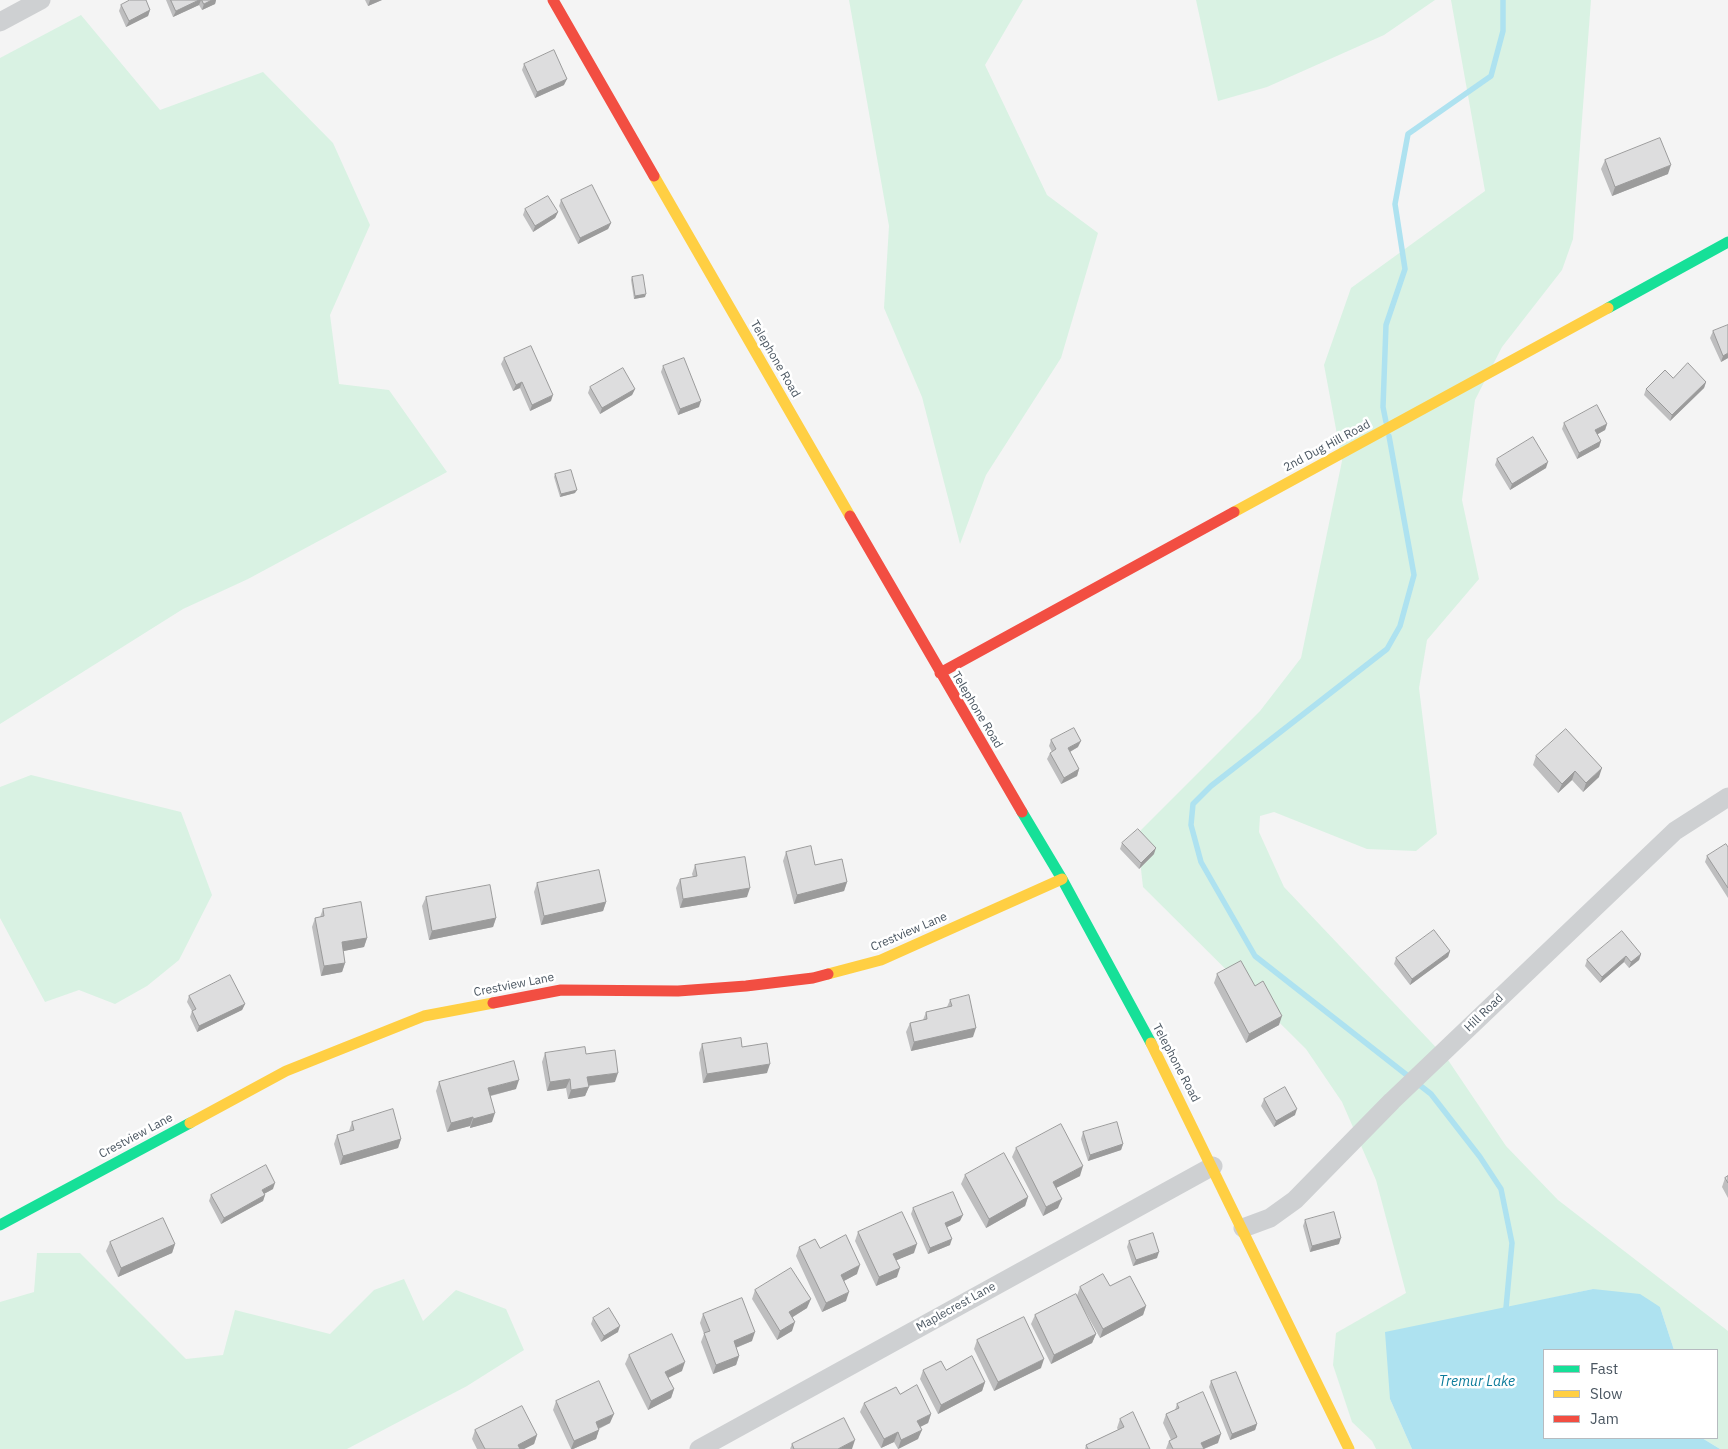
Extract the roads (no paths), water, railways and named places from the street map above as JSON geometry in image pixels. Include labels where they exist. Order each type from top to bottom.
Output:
[{"type":"street","points":[[0,22],[40,0]]},
{"type":"street","name":"Telephone Road","points":[[553,0],[940,674],[1062,880],[1168,1075],[1243,1228],[1343,1447]]},
{"type":"street","name":"2nd Dug Hill Road","points":[[940,674],[1728,242]]},
{"type":"street","name":"Hill Road","points":[[1243,1228],[1270,1218],[1296,1200],[1392,1100],[1675,831],[1728,797]]},
{"type":"street","name":"Crestview Lane","points":[[0,1225],[286,1071],[424,1016],[561,990],[678,991],[746,986],[813,978],[881,960],[1062,880]]},
{"type":"street","name":"Maplecrest Lane","points":[[699,1449],[1213,1166]]},
{"type":"water","name":"Tremur Lake","points":[[1593,1289],[1640,1294],[1660,1307],[1674,1349],[1543,1349],[1543,1439],[1704,1439],[1720,1449],[1412,1449],[1390,1399],[1385,1332]]},
{"type":"waterway","points":[[1386,422],[1383,407],[1386,325],[1405,269],[1395,204],[1408,134],[1491,76],[1503,31],[1503,0]]},
{"type":"waterway","points":[[1389,436],[1414,575],[1400,626],[1387,649],[1211,786],[1193,804],[1191,825],[1201,862],[1255,956],[1431,1094],[1480,1157],[1501,1189],[1512,1243],[1506,1308]]}]
